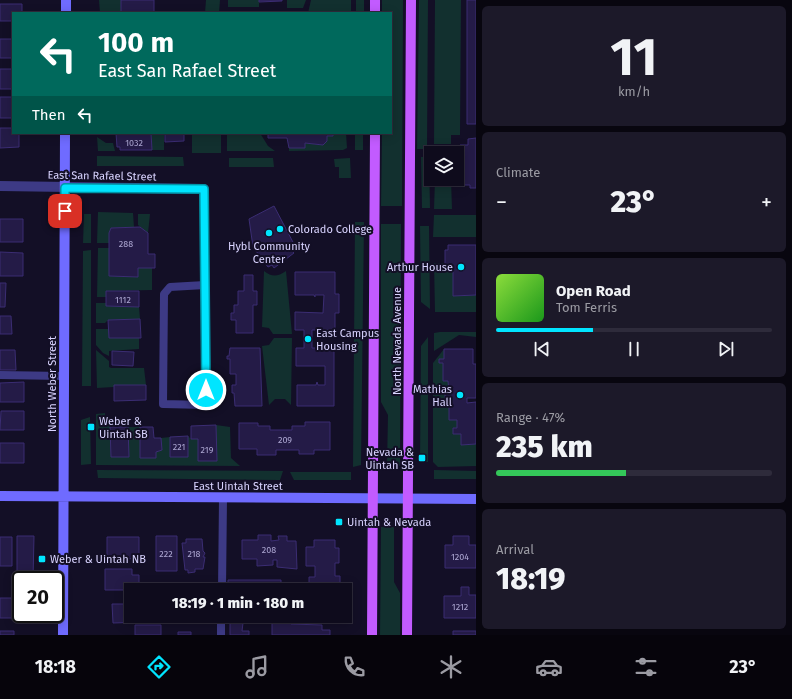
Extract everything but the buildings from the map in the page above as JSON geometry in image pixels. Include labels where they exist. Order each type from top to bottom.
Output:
[{"type":"main road","points":[[375,0],[375,12]]},
{"type":"main road","name":"North Nevada Avenue","points":[[407,635],[411,0]]},
{"type":"main road","name":"North Nevada Avenue","points":[[372,635],[375,134]]},
{"type":"street","points":[[66,0],[66,12]]},
{"type":"street","name":"North Weber Street","points":[[63,635],[65,134]]},
{"type":"street","name":"East San Rafael Street","points":[[0,186],[204,189]]},
{"type":"street","name":"East Uintah Street","points":[[0,496],[476,499]]},
{"type":"lane","points":[[204,189],[205,285],[206,405],[163,404],[164,294],[170,287],[205,285]]},
{"type":"lane","points":[[0,375],[64,376]]},
{"type":"lane","points":[[222,583],[223,498]]},
{"type":"lane","points":[[221,623],[221,635]]},
{"type":"green space","points":[[99,0],[121,0],[121,12],[100,12]]},
{"type":"green space","points":[[206,0],[220,0],[219,12],[205,12]]},
{"type":"green space","points":[[228,0],[259,0],[259,7],[228,7]]},
{"type":"green space","points":[[287,0],[306,0],[303,8],[287,8]]},
{"type":"green space","points":[[311,0],[351,0],[351,12],[308,12]]},
{"type":"green space","points":[[356,0],[364,0],[364,12],[356,12]]},
{"type":"green space","points":[[382,0],[403,0],[402,206],[381,206],[382,134],[392,134],[392,12],[382,12]]},
{"type":"green space","points":[[419,0],[428,0],[427,146],[424,146],[424,149],[417,149]]},
{"type":"green space","points":[[435,0],[461,0],[460,135],[451,135],[451,144],[434,144]]},
{"type":"green space","points":[[151,134],[164,134],[164,150],[152,150]]},
{"type":"green space","points":[[221,134],[221,153],[192,153],[192,135]]},
{"type":"green space","points":[[227,134],[261,134],[268,146],[275,151],[227,151]]},
{"type":"green space","points":[[333,134],[346,134],[347,148],[343,150],[289,151],[289,148],[305,148],[305,143],[323,145],[327,141],[327,136],[333,136]]},
{"type":"green space","points":[[355,134],[363,134],[363,150],[355,150]]},
{"type":"green space","points":[[97,137],[106,143],[113,143],[115,151],[98,151]]},
{"type":"green space","points":[[97,156],[183,157],[184,166],[97,166]]},
{"type":"green space","points":[[421,157],[424,157],[424,186],[430,186],[430,208],[422,208]]},
{"type":"green space","points":[[229,158],[273,158],[274,167],[229,167]]},
{"type":"green space","points":[[350,158],[351,178],[339,178],[339,167],[335,167],[334,159]]},
{"type":"green space","points":[[435,186],[451,186],[452,209],[434,209]]},
{"type":"green space","points":[[98,212],[133,213],[134,227],[111,228],[109,233],[109,243],[97,243]]},
{"type":"green space","points":[[84,214],[91,214],[91,243],[83,243]]},
{"type":"green space","points":[[138,214],[150,214],[148,233],[138,225]]},
{"type":"green space","points":[[434,215],[476,215],[476,237],[433,237]]},
{"type":"green space","points":[[355,222],[364,222],[361,465],[353,467]]},
{"type":"green space","points":[[381,224],[401,224],[400,466],[387,466],[388,415],[381,402]]},
{"type":"green space","points":[[420,226],[429,226],[430,309],[421,302]]},
{"type":"green space","points":[[98,248],[109,248],[109,276],[137,277],[138,268],[152,268],[152,290],[107,291],[106,297],[97,297]]},
{"type":"green space","points":[[91,250],[91,386],[82,386],[83,251]]},
{"type":"green space","points":[[434,263],[445,263],[445,270],[453,270],[453,296],[476,295],[476,312],[435,312]]},
{"type":"green space","points":[[264,271],[275,276],[286,271],[292,334],[273,334],[269,328],[262,327]]},
{"type":"green space","points":[[96,303],[106,303],[106,306],[139,307],[140,319],[108,320],[105,323],[96,323]]},
{"type":"green space","points":[[96,329],[109,329],[109,338],[139,338],[139,349],[109,351],[109,356],[103,353],[96,345]]},
{"type":"green space","points":[[476,332],[476,337],[459,335],[434,351],[434,333]]},
{"type":"green space","points":[[428,337],[428,462],[420,462],[421,346]]},
{"type":"green space","points":[[274,338],[292,338],[291,405],[285,399],[275,399],[269,405],[262,346],[269,345]]},
{"type":"green space","points":[[444,349],[444,359],[439,360],[439,363],[443,363],[443,381],[448,381],[449,392],[445,393],[445,403],[449,404],[449,419],[457,420],[457,428],[453,434],[461,434],[461,445],[476,444],[476,466],[438,467],[433,462],[433,363]]},
{"type":"green space","points":[[96,350],[109,361],[109,367],[111,368],[144,368],[146,385],[97,388]]},
{"type":"green space","points":[[105,413],[105,422],[110,427],[111,457],[129,456],[128,427],[140,427],[140,458],[156,458],[156,452],[162,450],[161,438],[170,437],[170,457],[188,457],[188,436],[191,439],[198,439],[198,461],[217,461],[216,425],[230,427],[231,458],[240,466],[96,465],[96,414]]},
{"type":"green space","points":[[90,417],[91,464],[81,465],[81,420]]},
{"type":"green space","points":[[97,470],[283,471],[280,480],[98,478]]},
{"type":"green space","points":[[434,470],[476,471],[476,479],[434,479]]},
{"type":"green space","points":[[290,472],[351,472],[351,480],[294,480]]},
{"type":"green space","points":[[381,527],[394,527],[394,582],[400,593],[400,635],[380,635]]},
{"type":"place","name":"Colorado College","points":[[280,229]]},
{"type":"place","name":"Hybl Community Center","points":[[269,233]]},
{"type":"place","name":"Arthur House","points":[[461,267]]},
{"type":"place","name":"East Campus Housing","points":[[308,339]]},
{"type":"place","name":"Mathias Hall","points":[[460,395]]},
{"type":"place","name":"Weber & Uintah SB","points":[[91,427]]},
{"type":"place","name":"Nevada & Uintah SB","points":[[422,458]]},
{"type":"place","name":"Uintah & Nevada","points":[[339,522]]},
{"type":"place","name":"Weber & Uintah NB","points":[[42,559]]},
{"type":"route","points":[[65,211],[65,188],[204,189],[206,390]]}]
